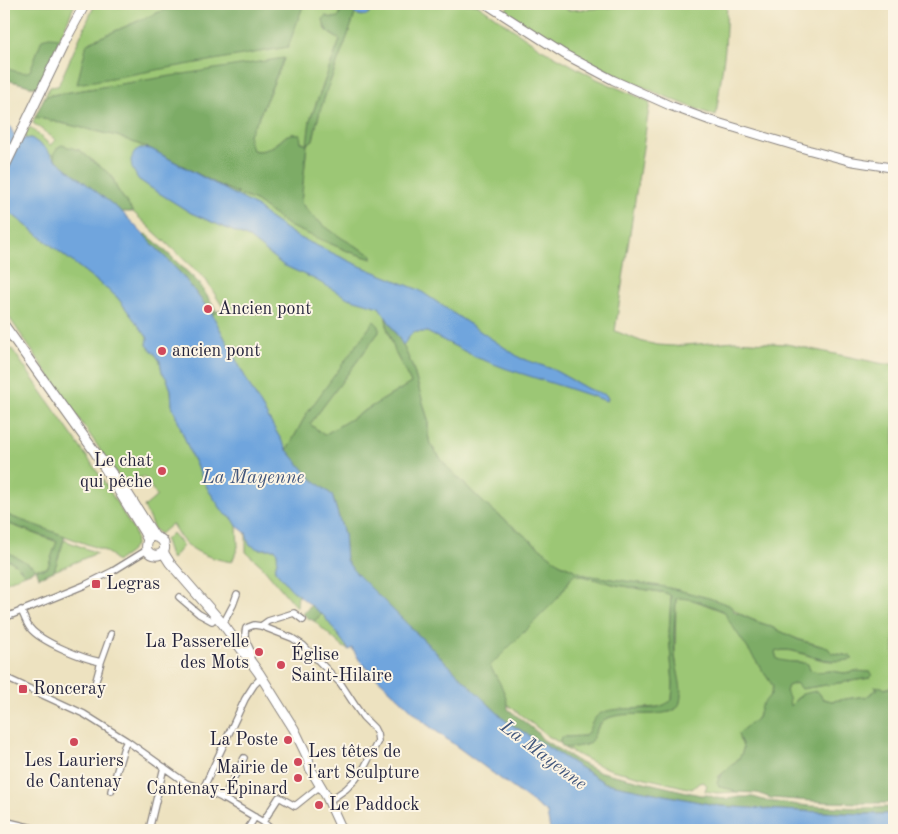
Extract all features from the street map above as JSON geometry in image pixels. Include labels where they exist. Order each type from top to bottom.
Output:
[{"type":"main road","points":[[4,168],[66,39],[85,4]]},
{"type":"main road","points":[[4,325],[95,452],[128,494],[151,539]]},
{"type":"main road","points":[[158,537],[163,541],[165,547],[160,554],[154,556],[147,550],[146,544],[151,539],[158,537]]},
{"type":"main road","points":[[162,552],[220,620],[262,677],[294,729],[308,758],[310,768],[329,801],[342,830]]},
{"type":"street","points":[[486,4],[564,54],[613,80],[671,106],[709,120],[809,150],[850,161],[894,168]]},
{"type":"street","points":[[4,618],[85,585],[113,571],[147,550]]},
{"type":"street","points":[[179,597],[199,614],[212,621],[220,620],[233,605],[236,594]]},
{"type":"street","points":[[21,610],[29,627],[34,632],[63,650],[101,662]]},
{"type":"street","points":[[261,626],[268,621],[294,614],[303,620]]},
{"type":"street","points":[[250,659],[252,653],[244,633],[246,628],[261,626],[292,638],[310,651],[341,684],[363,717],[374,728],[378,742],[364,768],[350,784],[329,801]]},
{"type":"street","points":[[94,688],[111,634]]},
{"type":"street","points":[[4,677],[84,714],[127,741],[186,783],[223,799],[255,817],[272,830]]},
{"type":"street","points":[[203,789],[245,699],[262,677]]},
{"type":"street","points":[[111,791],[127,741]]},
{"type":"street","points":[[223,799],[244,758]]},
{"type":"street","points":[[149,830],[164,767]]},
{"type":"street","points":[[262,822],[279,797],[295,806],[320,786]]},
{"type":"street","points":[[247,830],[255,817]]},
{"type":"street","points":[[4,821],[42,830]]},
{"type":"green space","points":[[4,4],[75,4],[38,88],[4,79]]},
{"type":"green space","points":[[95,4],[178,4],[87,43],[302,9],[302,4],[342,4],[339,17],[325,16],[324,27],[330,34],[340,40],[310,120],[308,143],[313,140],[326,92],[355,14],[362,16],[373,7],[372,4],[477,4],[540,48],[597,79],[650,102],[615,331],[643,342],[658,345],[673,346],[735,341],[786,344],[884,364],[894,364],[894,686],[884,689],[875,687],[878,689],[866,697],[832,701],[823,699],[819,693],[797,698],[790,707],[786,691],[788,686],[796,683],[801,689],[870,678],[856,671],[844,673],[818,672],[810,670],[801,662],[784,662],[777,659],[775,652],[782,650],[797,652],[827,661],[850,656],[832,653],[821,646],[796,638],[747,617],[729,605],[678,590],[585,575],[559,563],[486,505],[447,467],[430,444],[428,420],[413,368],[403,345],[413,332],[427,332],[478,358],[607,401],[606,395],[588,389],[552,369],[520,358],[419,290],[360,266],[296,236],[269,218],[256,206],[217,184],[257,202],[289,226],[350,252],[372,259],[325,227],[301,203],[307,144],[287,135],[271,147],[258,151],[253,150],[249,142],[249,134],[258,119],[284,59],[45,96],[50,87],[58,86]]},
{"type":"green space","points":[[178,4],[302,4],[302,9],[288,47],[77,84],[87,43]]},
{"type":"green space","points":[[342,4],[356,4],[350,30],[326,92],[313,140],[307,144],[310,120],[340,40],[327,30],[323,19],[325,16],[339,17]]},
{"type":"green space","points":[[509,4],[562,4],[567,10],[643,4],[727,4],[725,49],[716,116],[648,89],[569,51],[543,36],[506,10]]},
{"type":"green space","points":[[49,37],[60,38],[38,88],[4,79],[4,67],[13,71],[30,71],[42,39]]},
{"type":"green space","points":[[284,58],[258,119],[249,134],[249,142],[253,150],[263,150],[291,134],[300,134],[301,142],[307,144],[301,203],[316,219],[343,239],[372,255],[372,259],[350,252],[289,226],[257,202],[217,184],[151,149],[117,136],[35,117],[45,96]]},
{"type":"green space","points":[[35,117],[117,136],[151,149],[141,148],[138,179],[191,213],[249,238],[283,265],[379,307],[386,317],[387,328],[396,354],[411,383],[324,435],[310,424],[379,332],[307,413],[287,450],[252,390],[212,314],[224,309],[206,280],[133,212],[117,189],[112,176],[79,150],[54,153],[55,159],[44,147],[31,138],[26,139],[25,132],[30,127],[50,145],[56,140],[33,123]]},
{"type":"green space","points":[[62,145],[79,150],[112,176],[117,189],[133,212],[122,212],[55,159],[54,153]]},
{"type":"green space","points":[[4,208],[117,297],[148,338],[147,345],[160,361],[162,372],[167,379],[171,390],[172,405],[191,455],[209,491],[224,513],[233,519],[237,526],[238,547],[232,562],[210,557],[197,551],[185,543],[172,524],[160,534],[154,529],[144,507],[157,496],[144,477],[137,478],[128,485],[121,480],[4,310]]},
{"type":"green space","points":[[146,234],[199,283],[217,312],[212,314],[182,275],[143,235]]},
{"type":"green space","points":[[386,317],[403,345],[413,368],[428,420],[430,444],[447,467],[486,505],[559,563],[585,575],[660,586],[729,605],[735,612],[757,622],[799,640],[828,648],[832,653],[850,656],[853,659],[829,660],[798,652],[780,650],[775,652],[777,659],[808,664],[810,670],[818,672],[844,673],[856,671],[870,672],[873,675],[870,678],[801,689],[796,683],[788,686],[786,691],[790,706],[802,694],[816,691],[823,699],[832,701],[866,697],[878,689],[874,686],[885,689],[894,686],[894,803],[826,802],[771,798],[757,793],[734,792],[734,790],[720,787],[717,783],[719,778],[739,759],[743,749],[738,734],[758,718],[761,706],[771,694],[773,686],[727,618],[725,612],[689,599],[676,598],[674,649],[681,692],[680,702],[677,707],[674,710],[661,713],[623,715],[608,718],[600,723],[590,742],[564,748],[560,743],[561,737],[585,736],[595,718],[602,713],[617,709],[658,707],[672,700],[673,684],[669,635],[671,596],[666,593],[617,585],[574,574],[557,599],[490,666],[504,692],[508,709],[537,732],[542,739],[597,771],[716,798],[753,797],[767,801],[809,806],[894,807],[894,814],[719,806],[605,783],[506,721],[484,700],[354,571],[346,560],[344,534],[332,495],[311,478],[287,450],[307,413],[374,321],[379,326],[379,332],[310,424],[324,435],[411,383],[396,354],[387,328]]},
{"type":"green space","points":[[12,349],[103,480],[134,531],[136,542],[132,550],[116,562],[112,556],[103,550],[4,514],[4,353]]},
{"type":"green space","points":[[4,514],[65,536],[54,571],[39,577],[36,569],[48,567],[57,541],[4,522]]},
{"type":"green space","points":[[4,522],[57,542],[48,567],[36,569],[4,550]]},
{"type":"green space","points":[[172,533],[183,546],[172,559],[165,540]]},
{"type":"green space","points":[[246,533],[258,549],[275,549],[277,556],[275,570],[291,589],[298,594],[296,607],[262,566],[246,552]]},
{"type":"green space","points":[[64,540],[97,553],[54,571]]},
{"type":"green space","points":[[4,550],[35,568],[33,571],[25,574],[17,565],[4,557]]},
{"type":"green space","points":[[4,557],[17,565],[25,574],[4,583]]},
{"type":"green space","points":[[574,574],[617,585],[666,593],[671,596],[669,635],[673,684],[672,700],[658,707],[602,713],[585,736],[561,737],[560,743],[508,705],[490,666],[557,599]]},
{"type":"green space","points":[[676,598],[688,598],[725,612],[773,686],[771,694],[759,712],[758,718],[739,739],[743,747],[742,753],[718,777],[720,787],[734,790],[734,792],[717,793],[705,791],[707,785],[703,782],[692,789],[612,770],[564,748],[586,745],[604,719],[621,714],[650,714],[670,712],[676,709],[680,702],[680,687],[675,655]]},
{"type":"green space","points":[[311,605],[322,614],[314,621],[303,614]]},
{"type":"green space","points":[[322,614],[349,650],[343,647],[314,621]]},
{"type":"water","points":[[356,4],[372,4],[372,11],[364,16],[355,14]]},
{"type":"water","name":"La Mayenne","points":[[4,121],[10,126],[14,135],[24,139],[31,138],[44,147],[55,159],[122,212],[182,275],[212,314],[252,390],[287,450],[311,478],[332,495],[344,534],[346,560],[354,571],[506,721],[605,783],[719,806],[894,814],[894,830],[550,830],[547,813],[425,723],[373,674],[360,661],[352,648],[349,650],[324,616],[291,589],[275,570],[277,556],[275,549],[258,549],[249,544],[246,533],[237,526],[233,519],[224,513],[209,491],[191,455],[172,405],[171,390],[167,379],[162,372],[160,361],[147,345],[148,338],[117,297],[4,208]]},
{"type":"water","points":[[140,148],[151,149],[256,206],[269,218],[296,236],[360,266],[419,290],[520,358],[552,369],[588,389],[606,395],[607,401],[478,358],[427,332],[413,332],[403,345],[379,307],[348,298],[314,279],[283,265],[249,238],[191,213],[138,179],[132,168],[131,160],[135,151]]},
{"type":"place","name":"Ancien pont","points":[[208,309]]},
{"type":"place","name":"ancien pont","points":[[162,351]]},
{"type":"place","name":"Le chat qui pêche","points":[[162,471]]},
{"type":"place","name":"Legras","points":[[96,584]]},
{"type":"place","name":"La Passerelle des Mots","points":[[259,652]]},
{"type":"place","name":"Église Saint-Hilaire","points":[[281,665]]},
{"type":"place","name":"Ronceray","points":[[23,689]]},
{"type":"place","name":"La Poste","points":[[288,740]]},
{"type":"place","name":"Les Lauriers de Cantenay","points":[[74,742]]},
{"type":"place","name":"Les têtes de l'art Sculpture","points":[[298,762]]},
{"type":"place","name":"Mairie de Cantenay-Épinard","points":[[298,778]]},
{"type":"place","name":"Le Paddock","points":[[319,805]]}]
